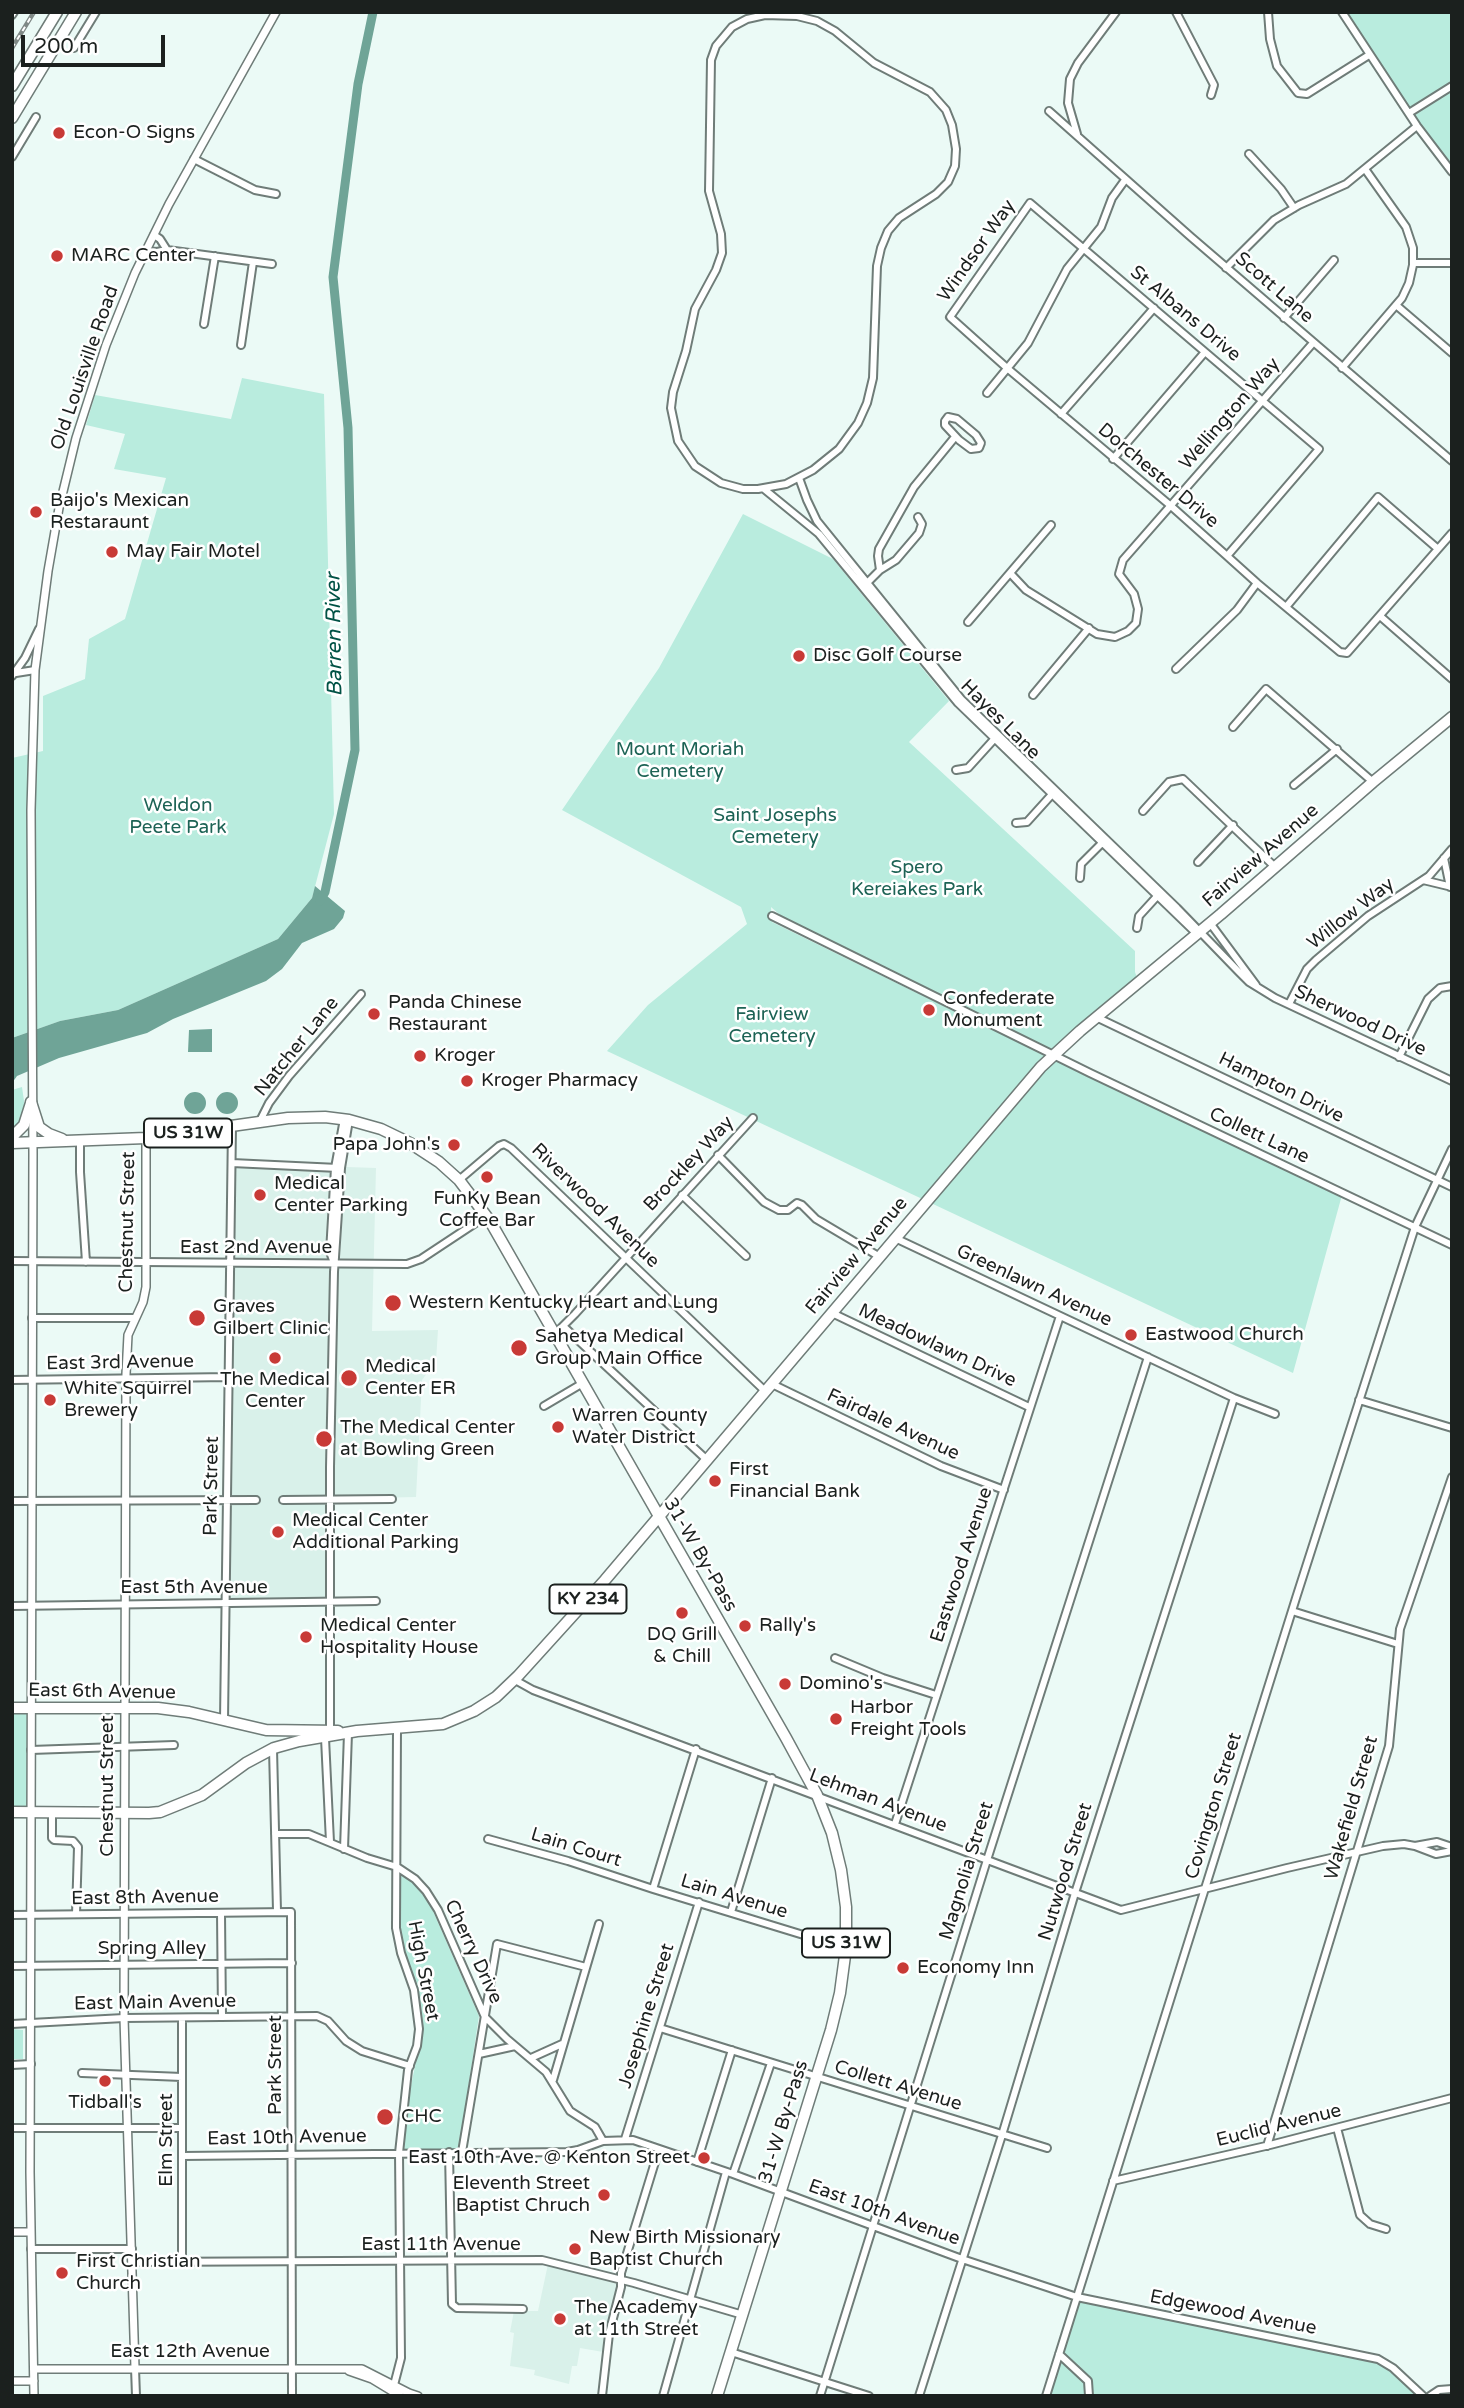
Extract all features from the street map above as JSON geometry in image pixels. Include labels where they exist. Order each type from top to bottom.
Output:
[{"type":"main road","points":[[12,118],[76,12]]},
{"type":"main road","points":[[12,86],[56,14],[69,24]]},
{"type":"main road","name":"Fairview Avenue","points":[[273,1749],[328,1735],[434,1726],[453,1721],[486,1703],[515,1679],[587,1600],[1054,1055],[1452,717]]},
{"type":"main road","points":[[12,1140],[24,1125],[31,1100]]},
{"type":"main road","points":[[31,1100],[39,1127],[48,1134],[69,1141]]},
{"type":"main road","name":"31-W By-Pass","points":[[32,1142],[146,1138],[260,1121],[307,1117],[346,1120],[381,1129],[410,1143],[439,1163],[459,1180],[486,1216],[817,1795],[832,1833],[846,1907],[846,1948],[840,1993],[717,2396]]},
{"type":"main road","name":"US 31W","points":[[12,1140],[32,1142]]},
{"type":"main road","name":"East 6th Avenue","points":[[12,1708],[172,1709],[279,1731],[328,1735]]},
{"type":"main road","name":"KY 234","points":[[12,1812],[153,1813],[185,1804],[210,1791],[246,1763],[273,1749]]},
{"type":"street","points":[[74,48],[96,12]]},
{"type":"street","name":"Old Louisville Road","points":[[12,676],[40,625],[57,514],[76,438],[107,343],[154,235],[276,12]]},
{"type":"street","points":[[1078,135],[1069,109],[1070,79],[1078,63],[1115,12]]},
{"type":"street","points":[[1176,12],[1214,85],[1211,95]]},
{"type":"street","points":[[1268,12],[1270,39],[1277,66],[1298,93],[1307,94],[1369,55]]},
{"type":"street","points":[[1342,12],[1417,126],[1452,172]]},
{"type":"street","points":[[765,15],[802,16],[826,25],[874,63],[930,92],[946,110],[957,149],[955,166],[948,182],[936,194],[899,218],[888,231],[881,248],[877,266],[874,368],[869,396],[861,416],[839,449],[820,466],[799,478],[764,489],[743,489],[728,486],[700,471],[678,442],[671,408],[695,309],[722,253],[721,234],[709,191],[711,60],[720,39],[732,27],[747,19],[765,15]]},
{"type":"street","points":[[69,24],[83,32]]},
{"type":"street","points":[[1409,113],[1452,86]]},
{"type":"street","name":"Scott Lane","points":[[1049,111],[1226,268],[1452,461]]},
{"type":"street","points":[[12,157],[36,117]]},
{"type":"street","points":[[1226,268],[1262,230],[1294,208],[1341,186],[1417,126]]},
{"type":"street","points":[[1249,154],[1281,189],[1294,208]]},
{"type":"street","points":[[194,159],[255,190],[276,194]]},
{"type":"street","points":[[1342,368],[1408,288],[1413,263],[1413,248],[1406,227],[1365,169]]},
{"type":"street","points":[[987,393],[1028,343],[1067,269],[1101,228],[1112,198],[1125,180]]},
{"type":"street","name":"St Albans Drive","points":[[1030,203],[1319,449],[1227,556]]},
{"type":"street","name":"Windsor Way","points":[[950,317],[1030,203]]},
{"type":"street","points":[[154,235],[167,250]]},
{"type":"street","points":[[146,251],[167,250],[272,264]]},
{"type":"street","points":[[204,324],[215,256]]},
{"type":"street","points":[[1284,318],[1334,260]]},
{"type":"street","points":[[241,345],[253,262]]},
{"type":"street","points":[[1413,263],[1452,264]]},
{"type":"street","points":[[1396,305],[1452,353]]},
{"type":"street","points":[[1061,414],[1154,308]]},
{"type":"street","name":"Dorchester Drive","points":[[950,317],[1340,652],[1347,653],[1380,616]]},
{"type":"street","name":"Wellington Way","points":[[1089,628],[1102,636],[1115,637],[1128,631],[1136,623],[1137,602],[1134,593],[1121,578],[1119,567],[1313,343]]},
{"type":"street","points":[[1114,459],[1205,352]]},
{"type":"street","points":[[948,417],[957,419],[976,435],[980,446],[976,450],[971,449],[955,437],[944,424],[948,417]]},
{"type":"street","points":[[880,570],[877,556],[879,549],[920,478],[955,437]]},
{"type":"street","name":"Hayes Lane","points":[[799,478],[814,516],[953,698],[1055,792],[1199,932]]},
{"type":"street","name":"Hayes Lane","points":[[764,489],[814,529],[866,585]]},
{"type":"street","points":[[1286,607],[1378,497],[1438,549]]},
{"type":"street","points":[[866,585],[880,570],[896,560],[919,533],[922,524],[918,517]]},
{"type":"street","points":[[968,622],[1051,525]]},
{"type":"street","points":[[1452,533],[1380,616],[1452,679]]},
{"type":"street","points":[[1010,573],[1026,590],[1089,628],[1033,695]]},
{"type":"street","points":[[1176,669],[1237,610],[1258,583]]},
{"type":"street","points":[[34,2396],[30,2023],[31,756],[40,625]]},
{"type":"street","points":[[12,676],[21,671],[35,670]]},
{"type":"street","points":[[1233,727],[1266,689],[1373,782]]},
{"type":"street","points":[[957,770],[968,768],[996,736]]},
{"type":"street","points":[[1294,785],[1337,749]]},
{"type":"street","points":[[1143,811],[1169,782],[1183,779],[1275,867]]},
{"type":"street","points":[[1016,823],[1027,822],[1055,792]]},
{"type":"street","points":[[1198,862],[1233,825]]},
{"type":"street","points":[[1080,878],[1081,864],[1104,840]]},
{"type":"street","name":"Willow Way","points":[[1289,1004],[1307,969],[1316,960],[1368,916],[1423,880],[1452,849]]},
{"type":"street","points":[[1423,880],[1451,887],[1444,858]]},
{"type":"street","points":[[1137,928],[1139,916],[1159,893]]},
{"type":"street","name":"Collett Lane","points":[[772,916],[1054,1055],[1452,1245]]},
{"type":"street","name":"Sherwood Drive","points":[[1210,923],[1257,987]]},
{"type":"street","name":"Sherwood Drive","points":[[1199,932],[1238,972],[1257,987],[1452,1082]]},
{"type":"street","points":[[1399,1057],[1428,999],[1440,988],[1452,986]]},
{"type":"street","name":"Natcher Lane","points":[[260,1121],[289,1076],[361,994]]},
{"type":"street","name":"Hampton Drive","points":[[1096,1017],[1452,1187]]},
{"type":"street","name":"Brockley Way","points":[[555,1334],[753,1118]]},
{"type":"street","points":[[330,1842],[330,1499],[335,1264],[330,1252],[338,1168],[346,1120]]},
{"type":"street","name":"Park Street","points":[[224,1720],[232,1126]]},
{"type":"street","name":"Chestnut Street","points":[[136,2396],[124,2018],[124,1604],[127,1339],[145,1294],[146,1138]]},
{"type":"street","points":[[80,1141],[86,1262]]},
{"type":"street","name":"Riverwood Avenue","points":[[459,1180],[497,1147],[506,1145],[769,1388]]},
{"type":"street","name":"Covington Street","points":[[1046,2396],[1415,1227],[1452,1149]]},
{"type":"street","points":[[719,1155],[764,1202],[779,1210],[788,1210],[797,1203],[802,1205],[816,1219],[880,1257]]},
{"type":"street","points":[[232,1163],[338,1168]]},
{"type":"street","points":[[682,1195],[746,1256]]},
{"type":"street","name":"East 2nd Avenue","points":[[12,1261],[407,1264],[417,1262],[486,1216]]},
{"type":"street","name":"Greenlawn Avenue","points":[[895,1238],[1234,1398],[1275,1414]]},
{"type":"street","name":"Meadowlawn Drive","points":[[832,1312],[1029,1407]]},
{"type":"street","name":"Eastwood Avenue","points":[[895,1824],[1060,1316]]},
{"type":"street","points":[[32,1318],[135,1318]]},
{"type":"street","points":[[564,1326],[707,1460]]},
{"type":"street","name":"Magnolia Street","points":[[820,2396],[987,1860],[1148,1357]]},
{"type":"street","name":"East 3rd Avenue","points":[[12,1380],[229,1377]]},
{"type":"street","points":[[544,1405],[583,1383]]},
{"type":"street","name":"Fairdale Avenue","points":[[769,1388],[941,1466],[1004,1489]]},
{"type":"street","name":"Nutwood Street","points":[[919,2396],[1075,1893],[1234,1398]]},
{"type":"street","points":[[1359,1400],[1452,1428]]},
{"type":"street","name":"Wakefield Street","points":[[1267,2146],[1389,1746],[1398,1644],[1406,1611],[1452,1477]]},
{"type":"street","points":[[283,1500],[392,1499]]},
{"type":"street","points":[[12,1501],[256,1500]]},
{"type":"street","name":"East 5th Avenue","points":[[12,1606],[376,1601]]},
{"type":"street","points":[[1292,1611],[1398,1644]]},
{"type":"street","points":[[835,1658],[883,1678],[936,1695]]},
{"type":"street","name":"Lehman Avenue","points":[[515,1679],[533,1690],[1121,1910],[1356,1852],[1390,1845],[1415,1846]]},
{"type":"street","name":"High Street","points":[[395,2391],[401,2358],[399,2153],[410,2066],[418,2042],[418,2017],[410,1977],[397,1938],[397,1728]]},
{"type":"street","points":[[344,1849],[352,1732]]},
{"type":"street","points":[[31,1749],[174,1745]]},
{"type":"street","points":[[273,1749],[277,1911]]},
{"type":"street","points":[[653,1889],[696,1749]]},
{"type":"street","points":[[731,1912],[772,1778]]},
{"type":"street","points":[[52,1812],[52,1838],[76,1843],[78,1849],[76,1914]]},
{"type":"street","points":[[275,1834],[309,1834],[367,1858],[397,1867]]},
{"type":"street","name":"Lain Court","points":[[488,1839],[568,1861],[653,1889]]},
{"type":"street","points":[[1415,1846],[1437,1842],[1452,1849]]},
{"type":"street","points":[[1415,1846],[1436,1854],[1452,1849]]},
{"type":"street","name":"Cherry Drive","points":[[397,1867],[415,1879],[430,1897],[448,1931],[485,2017],[553,2080],[566,2106],[595,2127],[603,2141]]},
{"type":"street","name":"Lain Avenue","points":[[653,1889],[846,1948]]},
{"type":"street","name":"Josephine Street","points":[[625,2139],[699,1902]]},
{"type":"street","name":"Park Street","points":[[277,1911],[292,1913],[292,2396]]},
{"type":"street","name":"East 8th Avenue","points":[[12,1915],[277,1911]]},
{"type":"street","points":[[221,1913],[222,2018]]},
{"type":"street","points":[[553,2080],[599,1924]]},
{"type":"street","points":[[462,2152],[497,1945],[586,1967]]},
{"type":"street","name":"Spring Alley","points":[[12,1966],[292,1963]]},
{"type":"street","name":"East Main Avenue","points":[[12,2024],[124,2018],[321,2018],[346,2041],[362,2051],[410,2066]]},
{"type":"street","name":"Elm Street","points":[[182,2018],[182,2262]]},
{"type":"street","name":"Collett Avenue","points":[[660,2028],[1047,2148]]},
{"type":"street","points":[[531,2058],[562,2044]]},
{"type":"street","points":[[479,2054],[515,2046]]},
{"type":"street","points":[[697,2162],[732,2050]]},
{"type":"street","points":[[663,2396],[729,2173],[771,2063]]},
{"type":"street","points":[[12,2065],[31,2064]]},
{"type":"street","points":[[82,2073],[182,2077]]},
{"type":"street","name":"Euclid Avenue","points":[[1113,2181],[1267,2146],[1452,2098]]},
{"type":"street","name":"East 10th Avenue","points":[[12,2128],[182,2128]]},
{"type":"street","points":[[1337,2128],[1360,2215],[1370,2224],[1387,2229]]},
{"type":"street","name":"East 10th Avenue","points":[[182,2156],[566,2152],[603,2141],[625,2139],[729,2173],[962,2259],[1077,2297]]},
{"type":"street","points":[[602,2396],[608,2334],[621,2273],[659,2149]]},
{"type":"street","points":[[449,2152],[454,2307],[523,2309]]},
{"type":"street","points":[[12,2232],[31,2232]]},
{"type":"street","points":[[31,2249],[132,2249]]},
{"type":"street","name":"East 11th Avenue","points":[[132,2262],[542,2260],[743,2315]]},
{"type":"street","name":"Edgewood Avenue","points":[[1077,2297],[1361,2354],[1382,2361],[1401,2374],[1423,2396]]},
{"type":"street","points":[[731,2352],[869,2396]]},
{"type":"street","points":[[1059,2354],[1088,2381],[1089,2396]]},
{"type":"street","name":"East 12th Avenue","points":[[34,2369],[345,2369],[395,2391],[418,2396]]},
{"type":"street","points":[[12,2381],[34,2381]]},
{"type":"street","points":[[1430,2396],[1439,2390],[1452,2389]]},
{"type":"shaded area","points":[[315,886],[345,911],[343,918],[334,929],[302,943],[282,969],[266,981],[173,1019],[147,1033],[59,1058],[17,1076],[12,1083],[12,1038],[60,1021],[118,1010],[278,939],[312,898]]},
{"type":"shaded area","points":[[212,1029],[212,1052],[188,1052],[189,1030]]},
{"type":"shaded area","points":[[195,1092],[203,1095],[206,1103],[203,1111],[195,1114],[187,1111],[184,1103],[187,1095]]},
{"type":"shaded area","points":[[227,1092],[235,1095],[238,1103],[235,1111],[227,1114],[219,1111],[216,1103],[219,1095]]},
{"type":"shaded area","name":"The Medical Center at Bowling Green","points":[[232,1163],[376,1168],[372,1331],[438,1330],[436,1361],[422,1380],[416,1497],[330,1499],[330,1602],[225,1604]]},
{"type":"shaded area","name":"The Academy at 11th Street","points":[[548,2264],[618,2282],[603,2337],[603,2352],[580,2348],[577,2366],[572,2366],[569,2384],[534,2375],[535,2370],[510,2366],[514,2333],[510,2332],[514,2311],[538,2311]]},
{"type":"green space","points":[[1344,12],[1452,12],[1452,173]]},
{"type":"green space","name":"Weldon Peete Park","points":[[242,378],[324,394],[334,814],[312,898],[278,939],[118,1010],[60,1021],[12,1038],[12,758],[43,751],[43,696],[85,679],[89,639],[125,619],[166,478],[114,469],[125,434],[86,425],[95,395],[231,419]]},
{"type":"green space","points":[[743,514],[833,559],[949,701],[909,742],[1135,951],[1135,972],[1139,983],[1054,1055],[780,915],[771,907],[772,922],[1342,1195],[1293,1373],[607,1051],[648,1005],[747,924],[741,907],[562,810],[659,668]]},
{"type":"green space","points":[[22,1087],[25,1108],[22,1124],[12,1134],[12,1090]]},
{"type":"green space","points":[[12,1708],[31,1708],[31,1812],[12,1812]]},
{"type":"green space","points":[[400,1874],[420,1890],[429,1902],[479,2016],[459,2149],[406,2150],[403,2147],[407,2105],[421,2037],[421,2014],[417,1989],[401,1943],[398,1920]]},
{"type":"green space","points":[[12,2029],[23,2030],[23,2059],[12,2059]]},
{"type":"green space","points":[[1077,2297],[1386,2363],[1421,2396],[1046,2396]]},
{"type":"waterway","name":"Barren River","points":[[320,901],[325,892],[355,750],[348,428],[333,277],[358,84],[373,12]]},
{"type":"railway","points":[[12,48],[34,12]]},
{"type":"place","name":"Econ-O Signs","points":[[59,133]]},
{"type":"place","name":"MARC Center","points":[[57,256]]},
{"type":"place","name":"Baijo's Mexican Restaraunt","points":[[36,512]]},
{"type":"place","name":"May Fair Motel","points":[[112,552]]},
{"type":"place","name":"Disc Golf Course","points":[[799,656]]},
{"type":"place","name":"Confederate Monument","points":[[929,1010]]},
{"type":"place","name":"Panda Chinese Restaurant","points":[[374,1014]]},
{"type":"place","name":"Kroger","points":[[420,1056]]},
{"type":"place","name":"Kroger Pharmacy","points":[[467,1081]]},
{"type":"place","name":"Papa John's","points":[[454,1145]]},
{"type":"place","name":"FunKy Bean Coffee Bar","points":[[487,1177]]},
{"type":"place","name":"Medical Center Parking","points":[[260,1195]]},
{"type":"place","name":"Western Kentucky Heart and Lung","points":[[393,1303]]},
{"type":"place","name":"Graves Gilbert Clinic","points":[[197,1318]]},
{"type":"place","name":"Eastwood Church","points":[[1131,1335]]},
{"type":"place","name":"Sahetya Medical Group Main Office","points":[[519,1348]]},
{"type":"place","name":"The Medical Center","points":[[275,1358]]},
{"type":"place","name":"Medical Center ER","points":[[349,1378]]},
{"type":"place","name":"White Squirrel Brewery","points":[[50,1400]]},
{"type":"place","name":"Warren County Water District","points":[[558,1427]]},
{"type":"place","name":"The Medical Center at Bowling Green","points":[[324,1439]]},
{"type":"place","name":"First Financial Bank","points":[[715,1481]]},
{"type":"place","name":"Medical Center Additional Parking","points":[[278,1532]]},
{"type":"place","name":"DQ Grill & Chill","points":[[682,1613]]},
{"type":"place","name":"Rally's","points":[[745,1626]]},
{"type":"place","name":"Medical Center Hospitality House","points":[[306,1637]]},
{"type":"place","name":"Domino's","points":[[785,1684]]},
{"type":"place","name":"Harbor Freight Tools","points":[[836,1719]]},
{"type":"place","name":"Economy Inn","points":[[903,1968]]},
{"type":"place","name":"Tidball's","points":[[105,2081]]},
{"type":"place","name":"CHC","points":[[385,2117]]},
{"type":"place","name":"East 10th Ave. @ Kenton Street","points":[[704,2158]]},
{"type":"place","name":"Eleventh Street Baptist Chruch","points":[[604,2195]]},
{"type":"place","name":"New Birth Missionary Baptist Church","points":[[575,2249]]},
{"type":"place","name":"First Christian Church","points":[[62,2273]]},
{"type":"place","name":"The Academy at 11th Street","points":[[560,2319]]},
{"type":"park label","name":"Mount Moriah Cemetery","points":[[680,761]]},
{"type":"park label","name":"Saint Josephs Cemetery","points":[[775,827]]},
{"type":"park label","name":"Spero Kereiakes Park","points":[[917,879]]},
{"type":"park label","name":"Fairview Cemetery","points":[[772,1026]]}]
